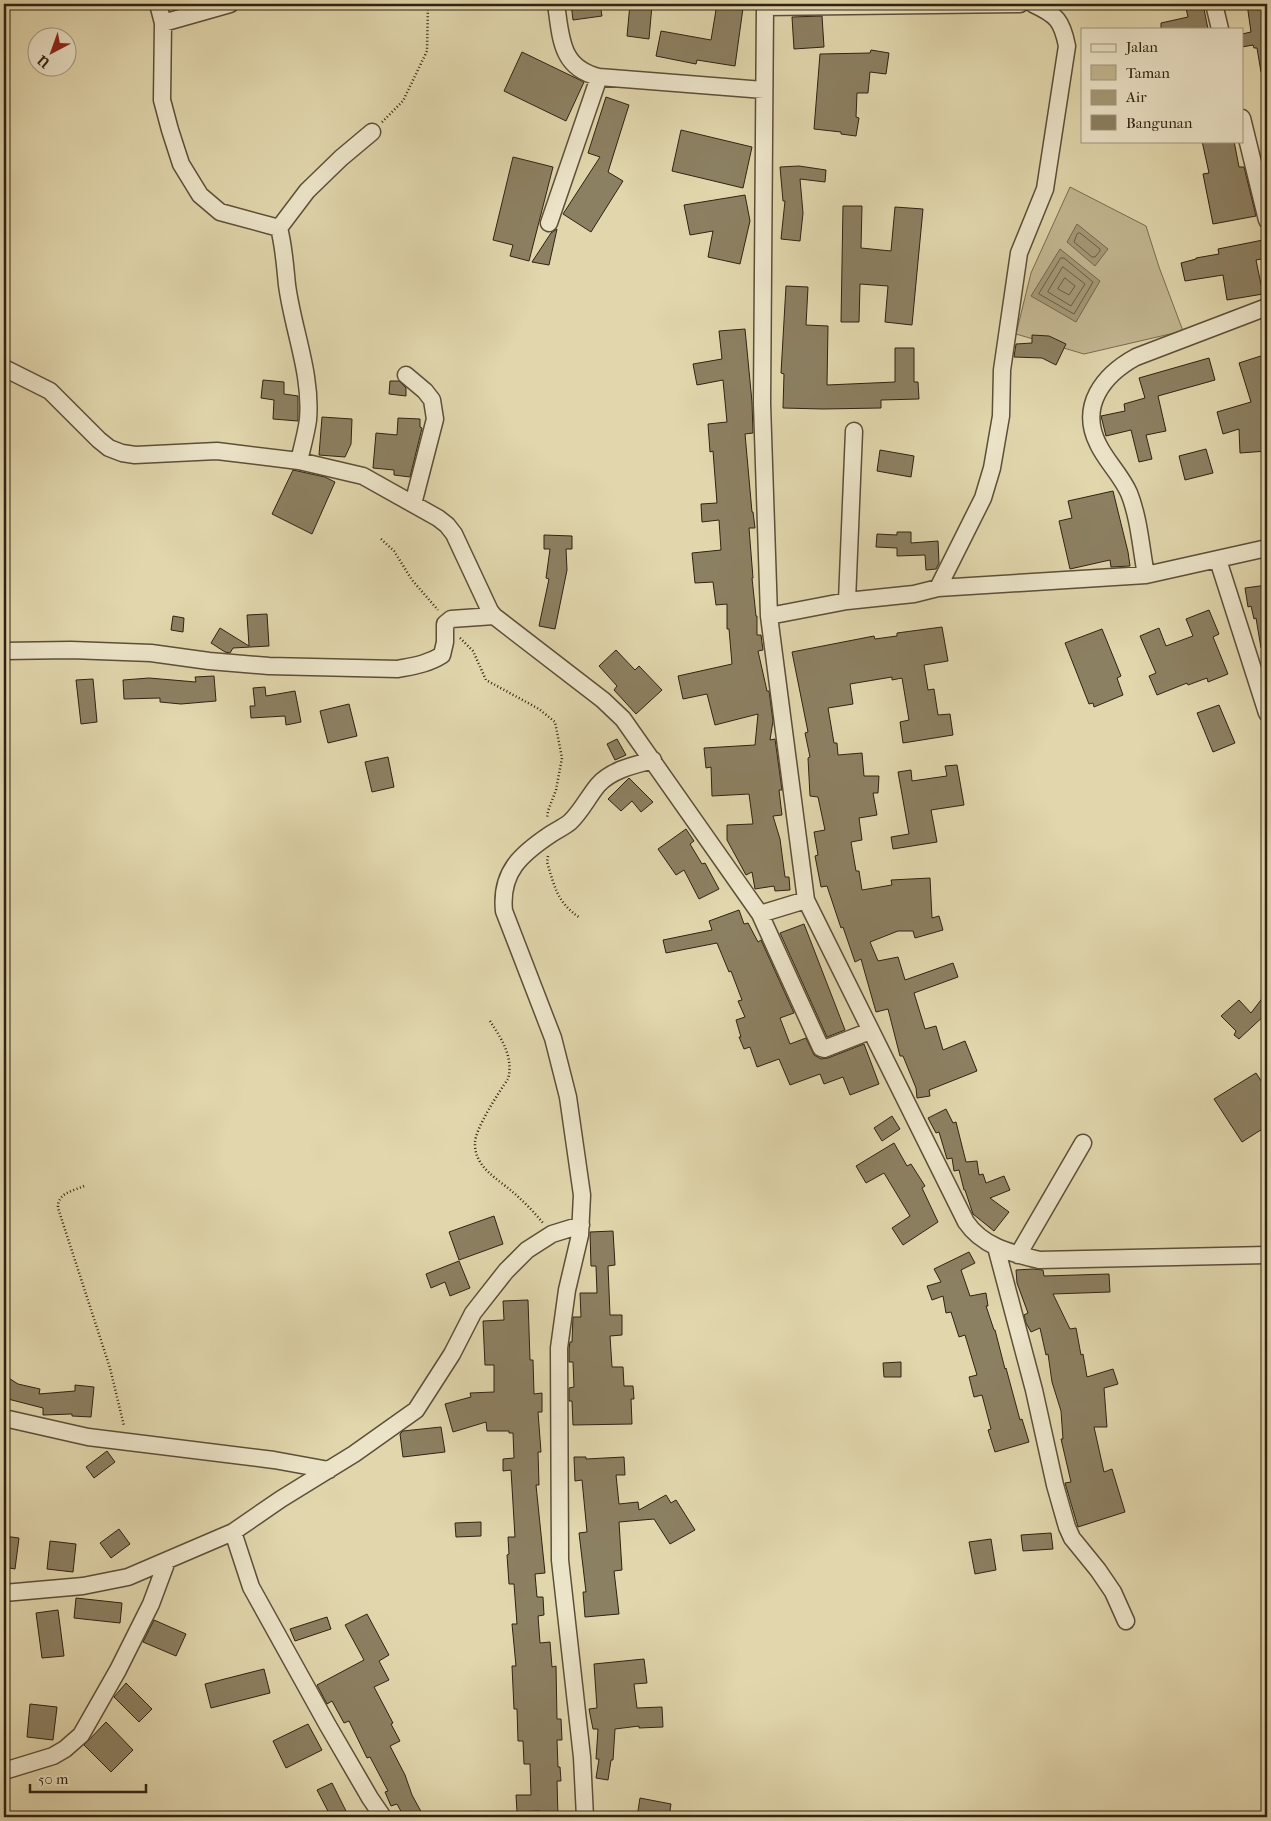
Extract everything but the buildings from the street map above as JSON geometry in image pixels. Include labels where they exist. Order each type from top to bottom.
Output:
[{"type":"street","points":[[158,4],[162,24],[162,100],[181,164],[200,195],[220,212],[279,228]]},
{"type":"street","points":[[162,24],[230,4]]},
{"type":"street","points":[[556,4],[563,49],[574,64],[586,74],[600,77],[764,90]]},
{"type":"street","points":[[1020,4],[765,5],[762,404],[769,616],[806,900],[966,1222],[972,1231],[983,1240],[1018,1255],[1039,1260],[1267,1255]]},
{"type":"street","points":[[938,588],[983,498],[992,468],[1001,416],[1002,370],[1019,253],[1045,189],[1068,46],[1064,29],[1058,19],[1049,11],[1033,4]]},
{"type":"street","points":[[1214,4],[1220,28]]},
{"type":"street","points":[[549,223],[600,77]]},
{"type":"street","points":[[1244,126],[1267,220]]},
{"type":"street","points":[[279,228],[307,191],[341,158],[372,132]]},
{"type":"street","points":[[279,228],[283,245],[287,285],[303,360],[308,398],[308,420],[300,461]]},
{"type":"street","points":[[1146,575],[1133,505],[1127,490],[1098,445],[1092,429],[1093,405],[1099,387],[1124,364],[1136,357],[1267,307]]},
{"type":"street","points":[[4,368],[50,391],[109,448],[135,455],[217,451],[300,461],[362,476],[438,518],[454,534],[487,606],[494,616],[603,700],[623,719],[653,760],[760,914],[821,1048],[824,1050],[870,1031]]},
{"type":"street","points":[[406,374],[432,400],[435,419],[413,504]]},
{"type":"street","points":[[847,601],[854,431]]},
{"type":"street","points":[[769,616],[847,601],[914,594],[938,588],[1146,575],[1267,548]]},
{"type":"street","points":[[1218,560],[1267,713]]},
{"type":"street","points":[[4,651],[71,650],[151,653],[209,661],[269,666],[398,669],[417,666],[442,655],[444,649],[444,630],[447,622],[458,618],[494,616]]},
{"type":"street","points":[[585,1817],[582,1758],[560,1560],[559,1348],[567,1290],[580,1234],[582,1195],[568,1097],[553,1038],[511,930],[503,903],[505,885],[513,868],[523,854],[570,821],[598,785],[606,778],[628,766],[653,760]]},
{"type":"street","points":[[760,914],[806,900]]},
{"type":"street","points":[[1018,1255],[1083,1143]]},
{"type":"street","points":[[4,1593],[83,1586],[128,1577],[233,1532],[282,1498],[377,1439],[416,1410],[452,1354],[473,1313],[506,1271],[527,1250],[552,1234],[580,1225]]},
{"type":"street","points":[[996,1247],[1034,1390],[1055,1485],[1067,1527],[1072,1538],[1113,1592],[1126,1622]]},
{"type":"street","points":[[4,1418],[88,1437],[274,1460],[329,1470]]},
{"type":"street","points":[[233,1532],[251,1588],[374,1814]]},
{"type":"street","points":[[4,1771],[53,1756],[65,1749],[81,1735],[118,1670],[152,1604],[167,1561]]},
{"type":"path","points":[[372,132],[403,101],[427,51],[428,4]]},
{"type":"path","points":[[381,540],[394,551],[412,580],[456,634],[473,651],[486,680],[539,709],[555,722],[562,758],[556,790],[548,811],[547,862],[560,898],[567,909],[580,918]]},
{"type":"path","points":[[490,1021],[501,1038],[510,1064],[510,1070],[508,1078],[474,1142],[476,1155],[485,1169],[514,1193],[552,1234]]},
{"type":"path","points":[[84,1186],[63,1195],[58,1200],[58,1208],[110,1368],[128,1442]]},
{"type":"green space","points":[[1070,187],[1146,226],[1183,331],[1084,354],[1016,334],[1031,273]]},
{"type":"water","points":[[1077,224],[1108,249],[1095,266],[1067,242]]},
{"type":"water","points":[[1060,249],[1100,281],[1076,322],[1031,296]]}]
